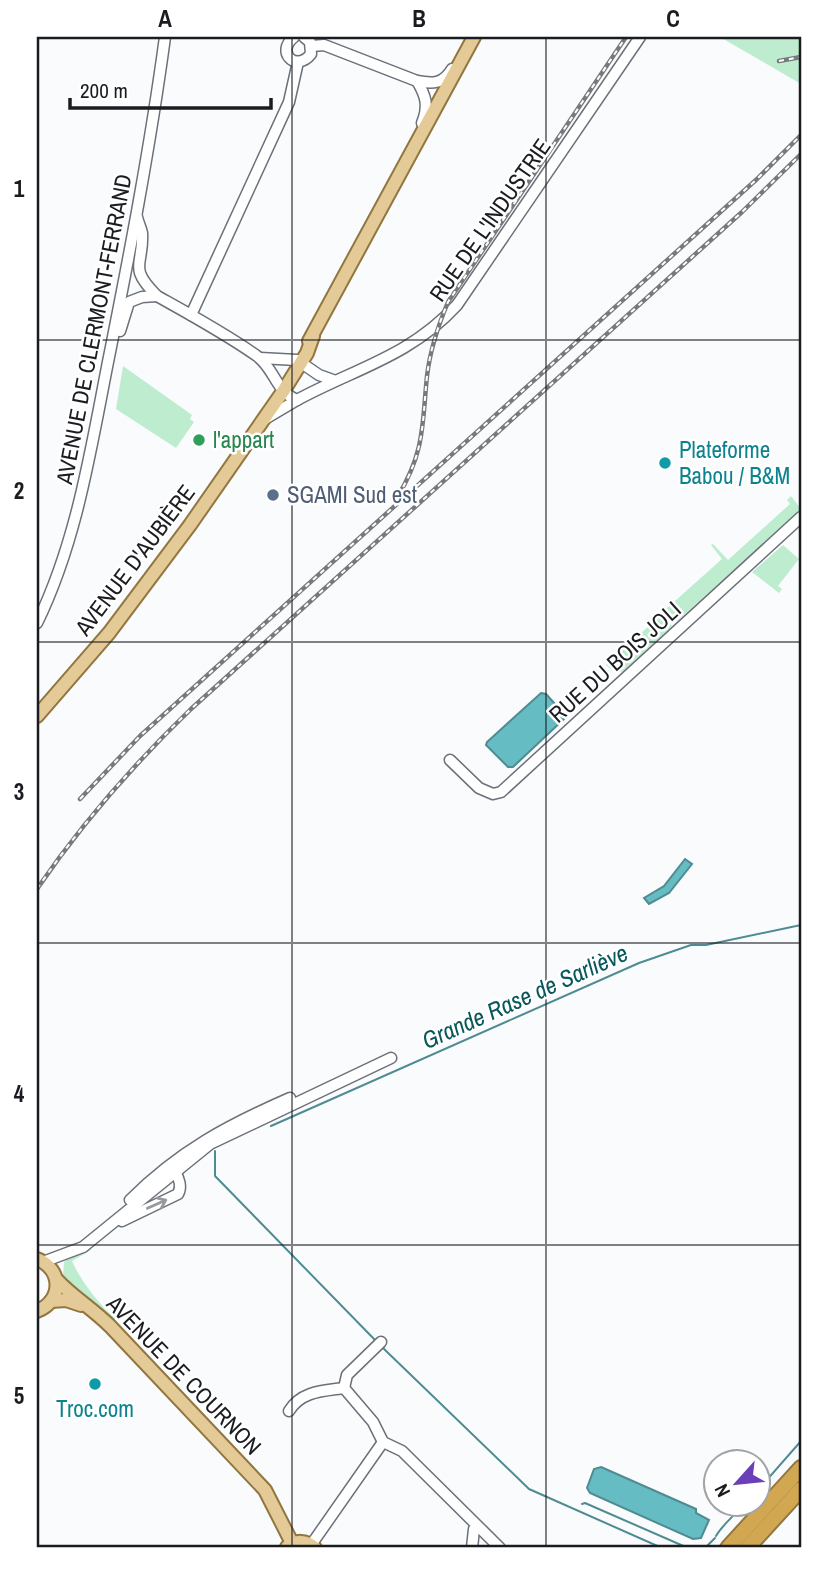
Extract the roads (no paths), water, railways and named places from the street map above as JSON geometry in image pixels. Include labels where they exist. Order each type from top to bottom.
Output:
[{"type":"highway","points":[[728,1548],[801,1468]]},
{"type":"highway","points":[[747,1548],[801,1489]]},
{"type":"main road","name":"AVENUE D'AUBIÈRE","points":[[37,716],[116,624],[263,421],[299,362],[444,96],[473,37]]},
{"type":"main road","name":"AVENUE D'AUBIÈRE","points":[[444,96],[480,37]]},
{"type":"main road","name":"AVENUE DE COURNON","points":[[40,1261],[68,1292],[94,1310],[110,1326],[265,1490],[289,1546]]},
{"type":"main road","points":[[37,1311],[51,1301],[56,1293],[55,1276]]},
{"type":"main road","name":"AVENUE DE COURNON","points":[[51,1301],[77,1302],[92,1312],[273,1506]]},
{"type":"main road","points":[[289,1546],[305,1542],[313,1546]]},
{"type":"street","name":"AVENUE DE CLERMONT-FERRAND","points":[[37,624],[66,548],[81,496],[137,216],[154,120],[164,37]]},
{"type":"street","points":[[304,37],[312,46]]},
{"type":"street","name":"AVENUE D'AUBIÈRE","points":[[431,83],[446,78],[473,37]]},
{"type":"street","name":"RUE DE L'INDUSTRIE","points":[[263,421],[333,380],[378,363],[410,346],[439,324],[457,305],[640,37]]},
{"type":"street","points":[[291,38],[286,46],[287,55],[298,62]]},
{"type":"street","points":[[312,46],[324,45],[417,81],[431,83],[444,96]]},
{"type":"street","points":[[298,62],[309,58],[312,46]]},
{"type":"street","points":[[191,315],[289,102],[298,62]]},
{"type":"street","points":[[417,81],[426,95],[444,96]]},
{"type":"street","name":"AVENUE D'AUBIÈRE","points":[[407,164],[426,114],[426,95]]},
{"type":"street","points":[[137,216],[142,233],[137,265],[147,286],[157,296],[260,358],[282,389],[298,400]]},
{"type":"street","points":[[106,374],[129,302],[142,297],[157,296]]},
{"type":"street","points":[[260,358],[299,362],[319,375],[333,380]]},
{"type":"street","name":"RUE DU BOIS JOLI","points":[[450,760],[479,788],[493,794],[501,792],[801,517]]},
{"type":"street","points":[[40,1261],[69,1253],[83,1247],[198,1152],[223,1136],[391,1058],[372,1062],[213,1134],[165,1167],[119,1211],[69,1253],[58,1262],[55,1276]]},
{"type":"street","points":[[115,1223],[178,1194],[180,1190],[177,1170]]},
{"type":"street","points":[[344,1388],[347,1375],[382,1342]]},
{"type":"street","points":[[289,1411],[302,1396],[344,1388]]},
{"type":"street","points":[[344,1388],[373,1422],[383,1442],[402,1451],[500,1548]]},
{"type":"street","points":[[313,1546],[383,1442]]},
{"type":"street","points":[[472,1548],[477,1525]]},
{"type":"water","points":[[541,693],[546,694],[565,715],[564,719],[513,767],[508,767],[486,745],[487,742]]},
{"type":"water","points":[[685,859],[692,864],[669,893],[649,904],[644,898],[664,886]]},
{"type":"water","points":[[601,1467],[696,1509],[696,1513],[709,1520],[701,1538],[693,1539],[590,1493],[587,1488],[594,1469]]},
{"type":"waterway","name":"Grande Rase de Sarliève","points":[[271,1126],[639,963],[691,945],[706,945],[801,925]]},
{"type":"waterway","points":[[215,1151],[215,1176],[375,1340]]},
{"type":"waterway","points":[[383,1348],[529,1489],[662,1548]]},
{"type":"waterway","points":[[772,1474],[801,1441]]},
{"type":"waterway","points":[[582,1504],[688,1548]]},
{"type":"waterway","points":[[716,1536],[731,1518]]},
{"type":"waterway","points":[[705,1548],[715,1538]]},
{"type":"railway","points":[[398,496],[418,451],[430,357],[448,302],[626,37]]},
{"type":"railway","points":[[779,61],[801,57]]},
{"type":"railway","points":[[80,799],[140,736],[757,179],[801,135]]},
{"type":"railway","points":[[37,889],[110,795],[191,709],[742,212],[801,154]]},
{"type":"place","name":"l'appart","points":[[199,440]]},
{"type":"place","name":"Plateforme Babou / B&M","points":[[665,463]]},
{"type":"place","name":"SGAMI Sud est","points":[[273,495]]},
{"type":"place","name":"Troc.com","points":[[95,1384]]}]
